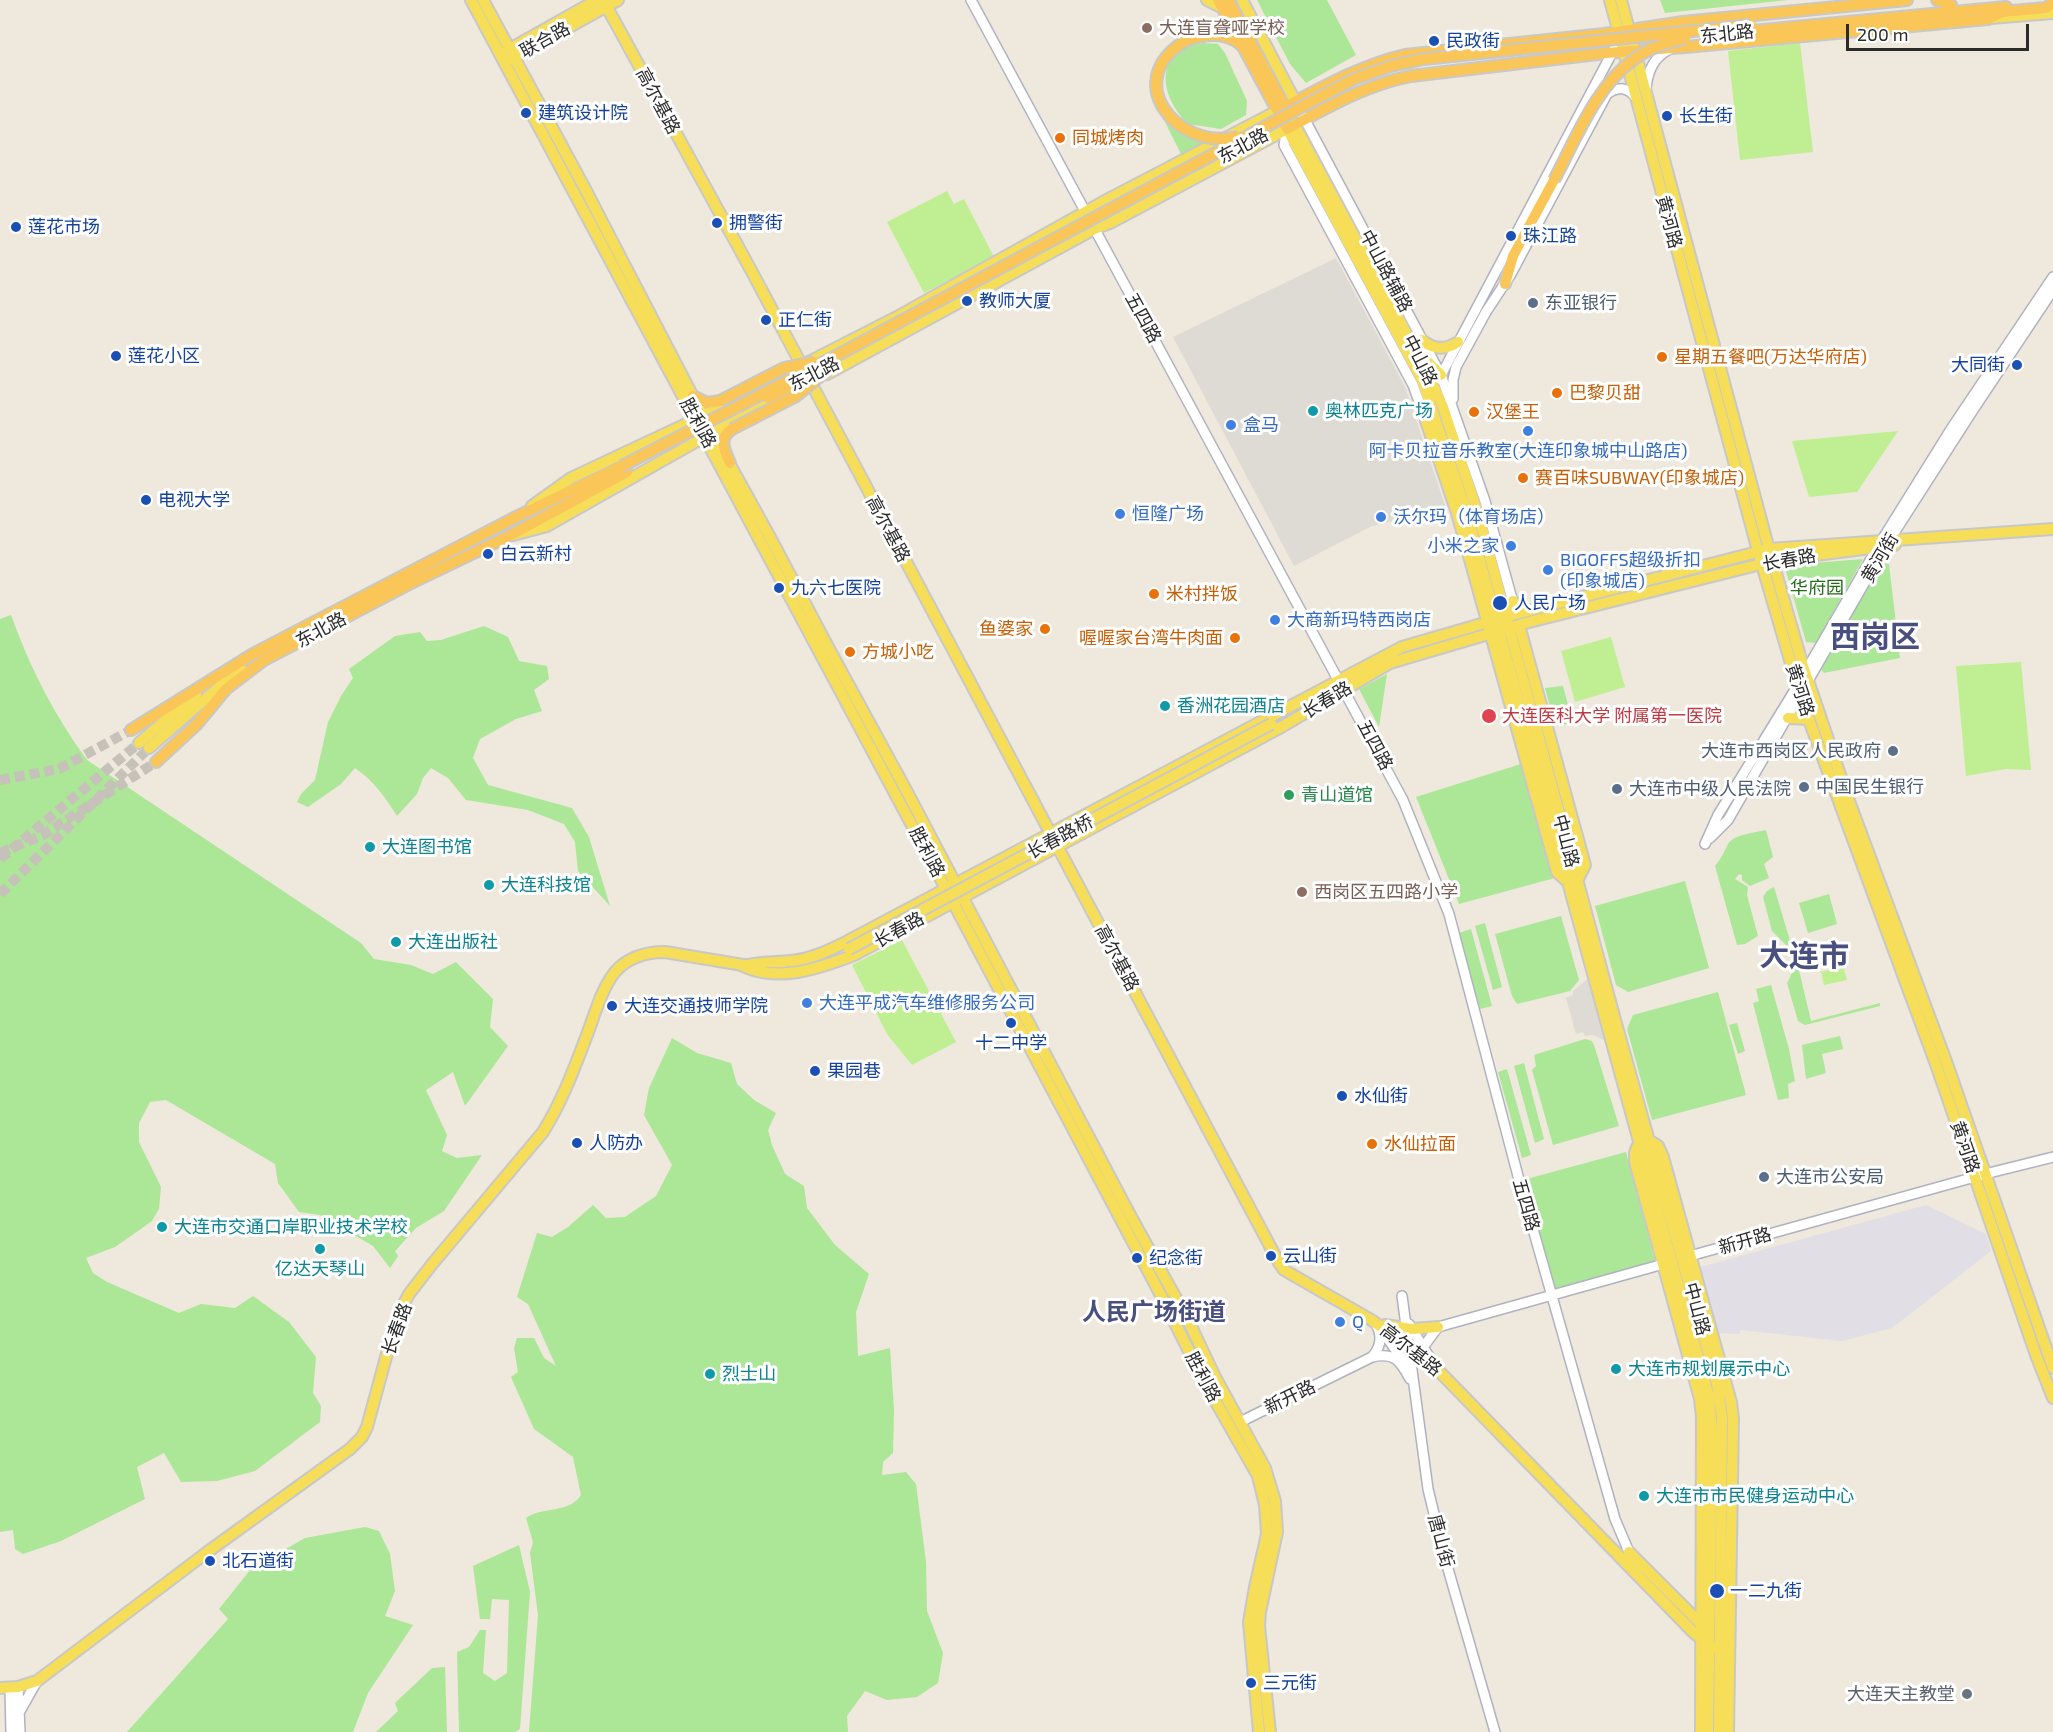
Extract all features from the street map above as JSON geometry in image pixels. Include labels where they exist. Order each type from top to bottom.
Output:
[{"type":"highway","name":"东北路","points":[[1286,106],[1352,72],[1388,59],[1424,52],[1907,0]]},
{"type":"highway","points":[[1937,0],[1951,5]]},
{"type":"highway","name":"东北路","points":[[264,660],[409,584],[509,536],[624,469],[834,361],[1357,84],[1418,67],[2007,0]]},
{"type":"highway","name":"中山路","points":[[1223,3],[1244,48],[1286,106]]},
{"type":"highway","name":"中山路","points":[[1223,3],[1296,124]]},
{"type":"highway","name":"东北路","points":[[834,361],[1247,135],[1372,71],[1407,62],[1752,28],[2053,3]]},
{"type":"highway","points":[[1988,19],[2002,12],[2046,8],[2053,3]]},
{"type":"highway","points":[[1729,18],[1732,43]]},
{"type":"highway","name":"东北路","points":[[1296,124],[1360,90],[1426,73],[1624,51],[1988,19]]},
{"type":"highway","points":[[1705,20],[1707,45]]},
{"type":"highway","points":[[1244,48],[1221,35],[1204,35],[1187,40],[1168,52],[1158,71],[1157,83],[1158,96],[1163,108],[1180,126],[1204,137],[1218,140],[1247,135]]},
{"type":"highway","points":[[1594,35],[1596,54]]},
{"type":"highway","points":[[1505,284],[1513,256],[1595,103],[1613,78],[1642,54],[1684,38]]},
{"type":"highway","points":[[693,396],[707,403],[720,401],[784,368],[834,361]]},
{"type":"highway","points":[[730,463],[724,451],[723,442],[726,434],[796,396],[834,361]]},
{"type":"highway","name":"东北路","points":[[130,730],[253,654],[518,516],[624,469]]},
{"type":"highway","points":[[156,762],[197,724],[226,689],[264,660]]},
{"type":"main road","name":"胜利路","points":[[471,0],[709,434],[951,886]]},
{"type":"main road","name":"胜利路","points":[[483,0],[693,396],[699,417]]},
{"type":"main road","name":"联合路","points":[[501,58],[603,2],[618,0]]},
{"type":"main road","name":"五四路","points":[[970,0],[1399,790],[1444,902],[1551,1296],[1615,1519],[1629,1552]]},
{"type":"main road","points":[[1207,0],[1223,3]]},
{"type":"main road","name":"中山路辅路","points":[[1242,0],[1286,106],[1296,124],[1284,145],[1413,386],[1426,421]]},
{"type":"main road","name":"黄河路","points":[[1610,0],[1623,32]]},
{"type":"main road","name":"黄河路","points":[[1621,0],[1624,51],[1636,99],[1763,550],[1803,683],[1947,1064],[1980,1176]]},
{"type":"main road","name":"高尔基路","points":[[603,2],[801,366],[1279,1263],[1284,1270],[1420,1351],[1712,1644]]},
{"type":"main road","name":"东北路","points":[[1988,19],[2053,13]]},
{"type":"main road","points":[[1646,91],[1653,63],[1664,52],[1672,48]]},
{"type":"main road","points":[[1503,624],[1484,610],[1457,513],[1426,421],[1432,392],[1603,70],[1624,51]]},
{"type":"main road","name":"黄河路","points":[[1624,51],[1646,91],[1763,550]]},
{"type":"main road","points":[[1596,54],[1602,59],[1603,70]]},
{"type":"main road","points":[[1594,87],[1607,94]]},
{"type":"main road","points":[[1454,408],[1452,394],[1456,367],[1486,312],[1505,284],[1607,94],[1613,90],[1624,89],[1633,93],[1636,99]]},
{"type":"main road","name":"东北路","points":[[518,516],[571,478],[699,417],[896,318],[1085,212],[1286,106]]},
{"type":"main road","name":"东北路","points":[[509,536],[547,526],[709,434],[810,383],[1094,229],[1120,218],[1296,124]]},
{"type":"main road","name":"中山路","points":[[1296,124],[1419,344],[1466,510],[1503,624],[1573,882],[1646,1130],[1650,1141],[1658,1146],[1664,1156],[1687,1257],[1729,1395],[1733,1419],[1732,1555],[1712,1644]]},
{"type":"main road","name":"中山路","points":[[1296,124],[1422,380],[1432,392]]},
{"type":"main road","name":"黄河街","points":[[1803,683],[1788,718],[1728,820],[1705,844],[1719,815],[1803,683],[1953,426],[2053,277]]},
{"type":"main road","name":"黄河街","points":[[1884,544],[2053,290]]},
{"type":"main road","points":[[1419,344],[1440,348],[1452,346],[1458,342]]},
{"type":"main road","points":[[1419,344],[1441,375],[1485,501],[1513,601],[1503,624],[1557,872],[1573,882]]},
{"type":"main road","name":"胜利路","points":[[709,434],[730,463],[951,886],[1204,1381],[1258,1476],[1265,1505],[1267,1534],[1249,1622],[1259,1732]]},
{"type":"main road","name":"长春路","points":[[743,966],[774,973],[793,972],[822,967],[854,955],[1283,726],[1392,651],[1767,563],[1884,544],[2053,529]]},
{"type":"main road","name":"长春路","points":[[1503,624],[1763,550],[1884,544]]},
{"type":"main road","name":"东北路","points":[[222,674],[175,710],[144,745],[226,681],[264,660]]},
{"type":"main road","name":"黄河路","points":[[1803,683],[1809,719],[2012,1267],[2053,1368]]},
{"type":"main road","name":"长春路","points":[[743,966],[752,963],[790,962],[819,956],[1297,703],[1341,685]]},
{"type":"main road","points":[[1271,724],[1297,703]]},
{"type":"main road","points":[[1271,724],[1302,714]]},
{"type":"main road","points":[[1788,718],[1809,719]]},
{"type":"main road","name":"长春路桥","points":[[849,949],[1271,724]]},
{"type":"main road","name":"中山路","points":[[1573,882],[1638,1144],[1635,1162],[1692,1339],[1711,1410],[1706,1628]]},
{"type":"main road","name":"胜利路","points":[[957,899],[1188,1320],[1265,1468],[1275,1501],[1277,1532],[1275,1550],[1265,1584],[1259,1626],[1270,1732]]},
{"type":"main road","name":"长春路","points":[[10,1691],[37,1681],[190,1565],[350,1449],[362,1437],[371,1416],[396,1324],[409,1294],[543,1132],[554,1115],[608,983],[621,966],[640,955],[665,952],[743,966],[777,968],[825,959],[849,949]]},
{"type":"main road","name":"新开路","points":[[1438,1327],[2053,1157]]},
{"type":"main road","points":[[1667,1263],[1676,1312],[1700,1399],[1703,1441],[1706,1628],[1712,1644],[1728,1732]]},
{"type":"main road","name":"黄河路","points":[[2012,1267],[2053,1398]]},
{"type":"main road","points":[[1373,1321],[1386,1323],[1396,1319],[1400,1313],[1402,1296],[1409,1329],[1420,1351]]},
{"type":"main road","points":[[1676,1312],[1692,1339]]},
{"type":"main road","points":[[1373,1321],[1409,1329],[1438,1327]]},
{"type":"main road","points":[[1372,1356],[1378,1350],[1380,1341],[1379,1330],[1373,1321]]},
{"type":"main road","points":[[1373,1321],[1400,1354],[1414,1387]]},
{"type":"main road","points":[[1414,1387],[1415,1363],[1420,1351],[1438,1327]]},
{"type":"main road","points":[[1435,1367],[1428,1350],[1428,1343],[1438,1327]]},
{"type":"main road","points":[[1408,1345],[1409,1329]]},
{"type":"main road","name":"唐山街","points":[[1408,1345],[1428,1489],[1438,1532],[1496,1732]]},
{"type":"main road","points":[[1372,1356],[1384,1354],[1395,1358],[1414,1387]]},
{"type":"main road","name":"新开路","points":[[1240,1422],[1372,1356]]},
{"type":"main road","points":[[1703,1441],[1711,1410]]},
{"type":"main road","points":[[1629,1552],[1706,1628],[1712,1644],[1719,1732]]},
{"type":"main road","points":[[1701,1732],[1705,1660],[1712,1644]]},
{"type":"main road","points":[[1708,1732],[1705,1660],[1712,1644]]},
{"type":"main road","points":[[20,1711],[37,1681]]},
{"type":"main road","points":[[0,1694],[10,1691]]},
{"type":"main road","points":[[10,1691],[20,1711],[20,1732]]},
{"type":"main road","points":[[10,1691],[11,1732]]},
{"type":"shaded area","name":"奥林匹克广场","points":[[1336,258],[1405,387],[1446,508],[1372,526],[1294,566],[1173,337]]},
{"type":"shaded area","points":[[1594,974],[1612,1043],[1592,1035],[1585,1036],[1583,1032],[1576,1034],[1566,998],[1573,995],[1573,991]]},
{"type":"shaded area","points":[[1926,1205],[1986,1234],[1991,1251],[1892,1328],[1842,1341],[1741,1330],[1739,1334],[1714,1333],[1697,1268]]},
{"type":"green space","points":[[1257,0],[1327,0],[1356,55],[1306,83],[1290,64]]},
{"type":"green space","points":[[1660,0],[1788,0],[1665,13]]},
{"type":"green space","points":[[1204,43],[1218,44],[1225,53],[1247,101],[1246,115],[1221,129],[1188,124],[1174,106],[1166,85],[1169,65],[1175,55],[1185,47]]},
{"type":"green space","points":[[1800,43],[1813,152],[1740,160],[1728,51]]},
{"type":"green space","points":[[1164,120],[1177,131],[1203,145],[1181,154]]},
{"type":"green space","points":[[947,191],[954,204],[964,199],[994,257],[924,293],[887,222]]},
{"type":"green space","points":[[1898,431],[1857,492],[1809,497],[1792,441]]},
{"type":"green space","name":"华府园","points":[[1863,559],[1816,643],[1806,642],[1786,571],[1789,565]]},
{"type":"green space","points":[[1881,563],[1889,564],[1900,658],[1824,673],[1821,669]]},
{"type":"green space","points":[[11,615],[26,654],[44,690],[64,726],[87,760],[361,943],[374,959],[411,965],[433,974],[456,962],[493,999],[490,1027],[508,1046],[465,1106],[453,1072],[426,1090],[447,1135],[442,1151],[457,1158],[482,1155],[444,1211],[416,1228],[395,1251],[398,1256],[390,1268],[373,1246],[320,1215],[299,1212],[278,1183],[275,1164],[166,1100],[150,1102],[139,1123],[139,1142],[161,1187],[159,1209],[152,1221],[115,1247],[86,1258],[93,1273],[107,1282],[179,1313],[201,1304],[235,1308],[253,1296],[289,1322],[316,1357],[313,1393],[321,1406],[320,1422],[255,1471],[217,1481],[181,1482],[164,1453],[137,1467],[145,1499],[61,1541],[23,1554],[15,1549],[13,1530],[0,1532],[0,619]]},
{"type":"green space","points":[[484,626],[508,637],[519,661],[547,666],[549,679],[534,690],[542,711],[516,719],[480,739],[473,758],[488,785],[572,808],[589,837],[610,906],[578,871],[575,842],[564,824],[528,810],[466,800],[448,778],[431,768],[423,778],[417,794],[397,816],[379,790],[355,768],[341,784],[308,807],[297,802],[301,794],[315,780],[328,722],[353,678],[349,669],[395,636],[420,632],[427,641],[441,640]]},
{"type":"green space","points":[[1611,637],[1625,687],[1575,702],[1561,651]]},
{"type":"green space","points":[[2021,662],[2031,770],[2006,769],[1966,776],[1956,666]]},
{"type":"green space","points":[[1387,674],[1379,727],[1359,689]]},
{"type":"green space","points":[[1563,686],[1573,723],[1555,726],[1545,688]]},
{"type":"green space","points":[[1521,764],[1555,878],[1459,904],[1416,797]]},
{"type":"green space","points":[[1766,830],[1773,857],[1764,864],[1769,878],[1750,886],[1742,880],[1742,875],[1739,874],[1735,879],[1748,887],[1747,895],[1758,936],[1745,944],[1737,945],[1715,866],[1728,844],[1735,838]]},
{"type":"green space","points":[[1685,881],[1709,968],[1628,992],[1616,985],[1595,906]]},
{"type":"green space","points":[[1774,887],[1791,944],[1787,946],[1772,931],[1763,897]]},
{"type":"green space","points":[[1829,894],[1837,924],[1808,933],[1799,903]]},
{"type":"green space","points":[[1561,916],[1579,980],[1570,991],[1517,1004],[1512,996],[1495,934]]},
{"type":"green space","points":[[1485,923],[1502,987],[1493,990],[1475,926]]},
{"type":"green space","points":[[1471,929],[1492,1006],[1480,1009],[1459,933]]},
{"type":"green space","points":[[902,940],[956,1042],[912,1065],[887,1034],[852,965]]},
{"type":"green space","points":[[1793,965],[1798,966],[1811,1021],[1880,1003],[1880,1006],[1805,1025],[1798,1021],[1787,983]]},
{"type":"green space","points":[[1843,966],[1847,980],[1824,985],[1821,972]]},
{"type":"green space","points":[[1771,985],[1789,1049],[1795,1081],[1788,1084],[1789,1098],[1778,1100],[1753,1003],[1759,1001],[1756,989]]},
{"type":"green space","points":[[1718,992],[1746,1095],[1652,1120],[1627,1029],[1633,1015]]},
{"type":"green space","points":[[1737,1023],[1745,1051],[1738,1054],[1729,1025]]},
{"type":"green space","points":[[1840,1036],[1843,1049],[1822,1054],[1826,1073],[1806,1079],[1802,1045]]},
{"type":"green space","points":[[672,1038],[697,1053],[731,1063],[737,1084],[754,1100],[776,1113],[768,1130],[785,1174],[804,1186],[807,1208],[835,1245],[869,1274],[856,1312],[858,1356],[890,1348],[894,1410],[893,1453],[883,1462],[882,1475],[906,1472],[916,1484],[926,1562],[927,1611],[943,1653],[938,1683],[917,1697],[887,1700],[865,1691],[847,1716],[848,1732],[529,1732],[538,1615],[530,1553],[533,1542],[526,1518],[533,1514],[570,1505],[581,1495],[573,1457],[534,1429],[511,1377],[518,1372],[514,1348],[517,1338],[534,1338],[544,1358],[556,1366],[528,1304],[517,1297],[537,1233],[552,1237],[568,1227],[593,1205],[606,1218],[625,1217],[656,1196],[672,1165],[644,1115],[649,1088]]},
{"type":"green space","points":[[1585,1039],[1592,1041],[1594,1045],[1619,1126],[1553,1145],[1532,1070],[1536,1066],[1534,1055]]},
{"type":"green space","points":[[1524,1063],[1544,1139],[1535,1143],[1514,1066]]},
{"type":"green space","points":[[1507,1069],[1531,1155],[1522,1158],[1498,1072]]},
{"type":"green space","points":[[1626,1152],[1655,1262],[1553,1290],[1523,1180]]},
{"type":"green space","points":[[365,1527],[379,1531],[390,1554],[395,1591],[385,1616],[413,1625],[368,1693],[353,1732],[127,1732],[228,1619],[219,1609],[251,1569],[305,1538]]},
{"type":"green space","points":[[519,1545],[530,1592],[520,1729],[515,1732],[459,1732],[457,1652],[469,1647],[480,1630],[486,1630],[483,1673],[495,1681],[507,1673],[509,1600],[492,1599],[490,1619],[480,1619],[473,1566]]},
{"type":"green space","points":[[445,1667],[447,1732],[376,1732],[398,1711],[395,1703],[432,1668]]},
{"type":"tunnel","points":[[0,780],[59,769],[131,730]]},
{"type":"tunnel","points":[[0,859],[139,743]]},
{"type":"tunnel","points":[[0,894],[149,748]]},
{"type":"tunnel","points":[[0,853],[43,835],[156,762]]},
{"type":"place","name":"大连盲聋哑学校","points":[[1147,28]]},
{"type":"place","name":"民政街","points":[[1434,41]]},
{"type":"place","name":"建筑设计院","points":[[526,113]]},
{"type":"place","name":"长生街","points":[[1667,116]]},
{"type":"place","name":"同城烤肉","points":[[1060,138]]},
{"type":"place","name":"拥警街","points":[[717,223]]},
{"type":"place","name":"莲花市场","points":[[16,227]]},
{"type":"place","name":"珠江路","points":[[1511,236]]},
{"type":"place","name":"教师大厦","points":[[967,301]]},
{"type":"place","name":"东亚银行","points":[[1533,303]]},
{"type":"place","name":"正仁街","points":[[766,320]]},
{"type":"place","name":"莲花小区","points":[[116,356]]},
{"type":"place","name":"星期五餐吧(万达华府店)","points":[[1662,357]]},
{"type":"place","name":"大同街","points":[[2017,365]]},
{"type":"place","name":"巴黎贝甜","points":[[1557,393]]},
{"type":"place","name":"奥林匹克广场","points":[[1313,411]]},
{"type":"place","name":"汉堡王","points":[[1474,412]]},
{"type":"place","name":"盒马","points":[[1231,425]]},
{"type":"place","name":"阿卡贝拉音乐教室(大连印象城中山路店)","points":[[1528,431]]},
{"type":"place","name":"赛百味SUBWAY(印象城店)","points":[[1523,478]]},
{"type":"place","name":"电视大学","points":[[146,500]]},
{"type":"place","name":"恒隆广场","points":[[1120,514]]},
{"type":"place","name":"沃尔玛（体育场店）","points":[[1381,517]]},
{"type":"place","name":"小米之家","points":[[1511,546]]},
{"type":"place","name":"白云新村","points":[[488,554]]},
{"type":"place","name":"BIGOFFS超级折扣 (印象城店)","points":[[1548,570]]},
{"type":"place","name":"九六七医院","points":[[779,588]]},
{"type":"place","name":"米村拌饭","points":[[1154,594]]},
{"type":"place","name":"人民广场","points":[[1500,603]]},
{"type":"place","name":"大商新玛特西岗店","points":[[1275,620]]},
{"type":"place","name":"鱼婆家","points":[[1045,629]]},
{"type":"place","name":"喔喔家台湾牛肉面","points":[[1235,638]]},
{"type":"place","name":"方城小吃","points":[[850,652]]},
{"type":"place","name":"香洲花园酒店","points":[[1165,706]]},
{"type":"place","name":"大连医科大学 附属第一医院","points":[[1489,716]]},
{"type":"place","name":"大连市西岗区人民政府","points":[[1893,751]]},
{"type":"place","name":"中国民生银行","points":[[1804,787]]},
{"type":"place","name":"大连市中级人民法院","points":[[1617,789]]},
{"type":"place","name":"青山道馆","points":[[1289,795]]},
{"type":"place","name":"大连图书馆","points":[[370,847]]},
{"type":"place","name":"大连科技馆","points":[[489,885]]},
{"type":"place","name":"西岗区五四路小学","points":[[1302,892]]},
{"type":"place","name":"大连出版社","points":[[396,942]]},
{"type":"place","name":"大连平成汽车维修服务公司","points":[[807,1003]]},
{"type":"place","name":"大连交通技师学院","points":[[612,1006]]},
{"type":"place","name":"十二中学","points":[[1011,1023]]},
{"type":"place","name":"果园巷","points":[[815,1071]]},
{"type":"place","name":"水仙街","points":[[1342,1096]]},
{"type":"place","name":"人防办","points":[[577,1143]]},
{"type":"place","name":"水仙拉面","points":[[1372,1144]]},
{"type":"place","name":"大连市公安局","points":[[1764,1177]]},
{"type":"place","name":"大连市交通口岸职业技术学校","points":[[162,1227]]},
{"type":"place","name":"亿达天琴山","points":[[320,1249]]},
{"type":"place","name":"云山街","points":[[1271,1256]]},
{"type":"place","name":"纪念街","points":[[1137,1258]]},
{"type":"place","name":"Q","points":[[1340,1322]]},
{"type":"place","name":"大连市规划展示中心","points":[[1616,1369]]},
{"type":"place","name":"烈士山","points":[[710,1374]]},
{"type":"place","name":"大连市市民健身运动中心","points":[[1644,1496]]},
{"type":"place","name":"北石道街","points":[[210,1561]]},
{"type":"place","name":"一二九街","points":[[1717,1591]]},
{"type":"place","name":"三元街","points":[[1251,1683]]},
{"type":"place","name":"大连天主教堂","points":[[1967,1694]]},
{"type":"district","name":"西岗区","points":[[1875,637]]},
{"type":"district","name":"大连市","points":[[1804,956]]},
{"type":"district","name":"人民广场街道","points":[[1154,1312]]}]
